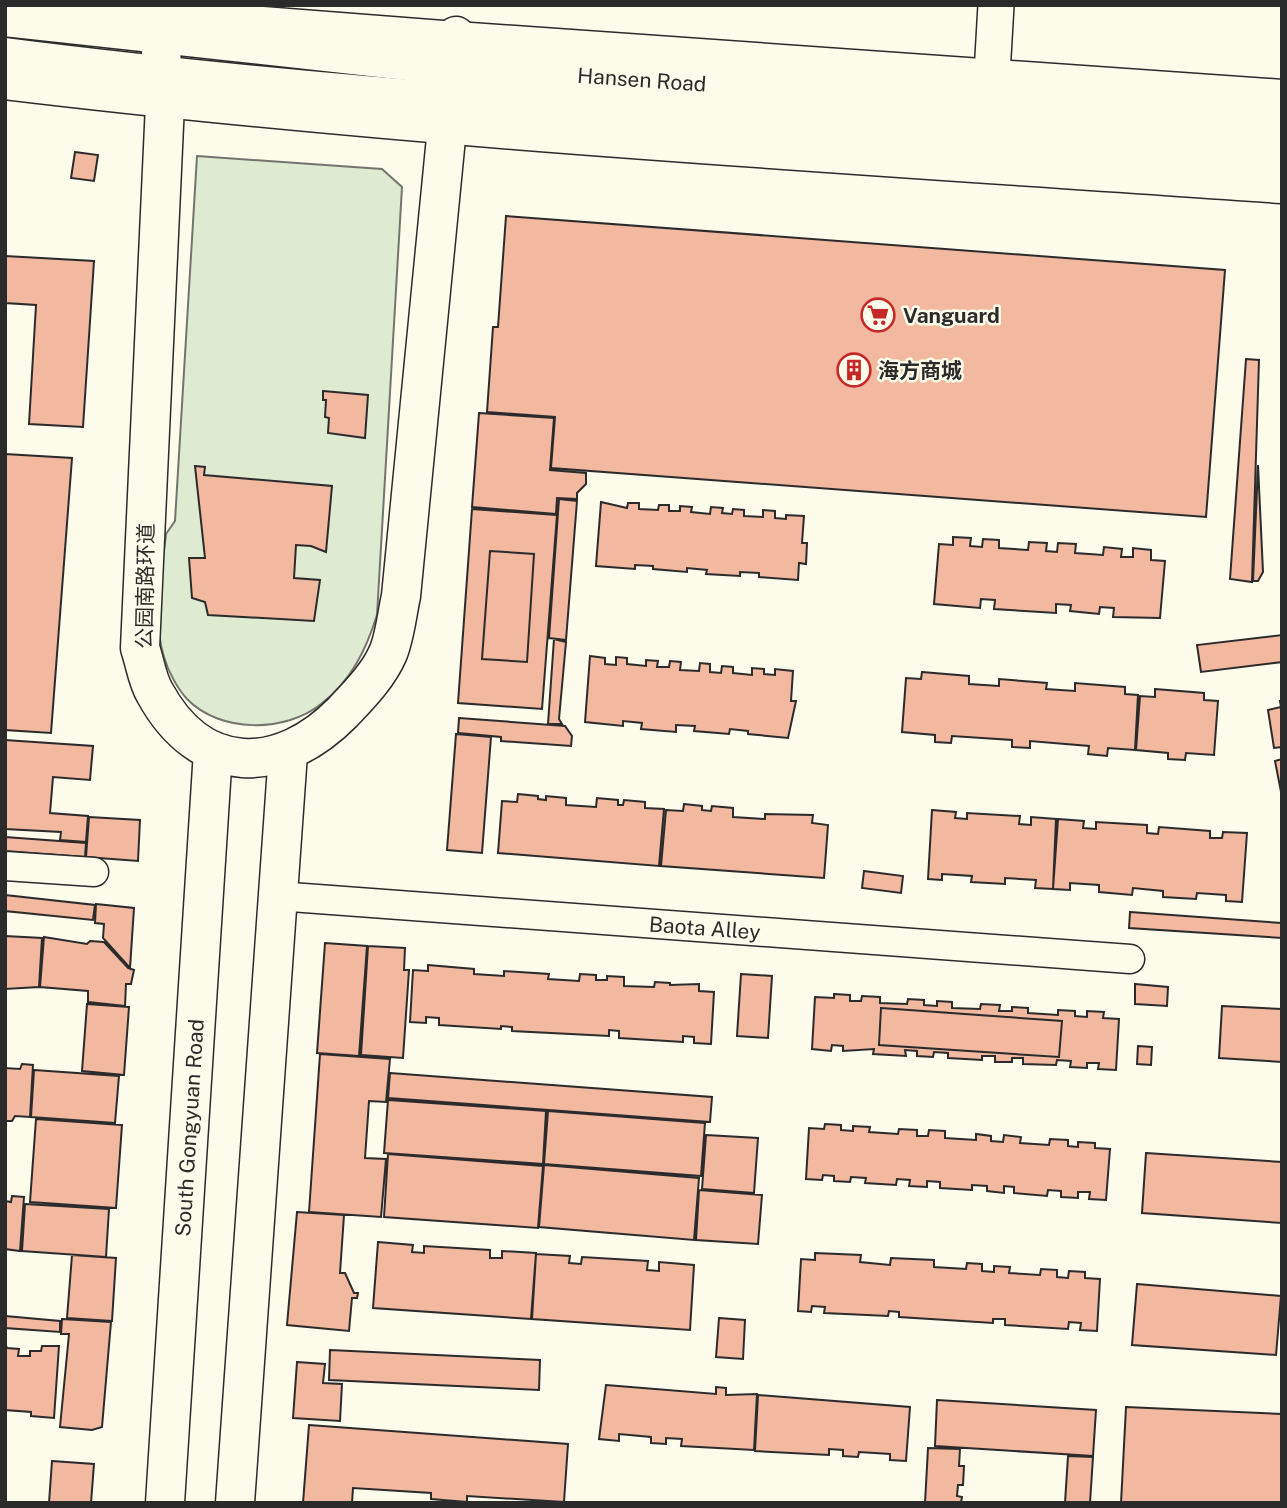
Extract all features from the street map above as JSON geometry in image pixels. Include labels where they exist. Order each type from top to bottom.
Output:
[{"type":"main road","name":"Hansen Road","points":[[5,17],[159,24],[451,83],[1282,157]]},
{"type":"main road","name":"公园南路环道","points":[[159,24],[164,90],[140,648],[154,692],[182,732],[213,751],[250,761],[288,753],[323,732],[364,690],[388,653],[401,596],[451,83]]},
{"type":"main road","name":"Hansen Road","points":[[5,57],[164,90],[451,83],[1282,124]]},
{"type":"main road","name":"South Gongyuan Road","points":[[165,1503],[213,751]]},
{"type":"main road","points":[[235,1503],[288,753]]},
{"type":"street","points":[[96,5],[159,24]]},
{"type":"street","points":[[992,74],[996,5]]},
{"type":"street","points":[[451,83],[992,74],[1282,94]]},
{"type":"street","points":[[451,83],[1282,189]]},
{"type":"street","points":[[5,85],[164,90]]},
{"type":"street","points":[[5,866],[94,872]]},
{"type":"street","name":"Baota Alley","points":[[277,896],[1130,959]]},
{"type":"green space","points":[[197,156],[382,169],[402,187],[377,615],[356,664],[332,695],[306,714],[271,724],[234,723],[201,710],[187,699],[176,685],[160,642],[158,612],[162,564],[166,534],[175,521]]},
{"type":"building","points":[[75,152],[98,155],[94,181],[71,178]]},
{"type":"building","name":"海方商城","points":[[506,216],[1225,270],[1206,517],[551,468],[555,417],[487,412],[493,327],[498,327]]},
{"type":"building","points":[[5,256],[94,261],[83,427],[29,424],[36,305],[5,303]]},
{"type":"building","points":[[1246,359],[1259,360],[1252,582],[1230,579]]},
{"type":"building","points":[[323,391],[368,395],[365,438],[328,433],[329,418],[325,417],[326,400],[323,400]]},
{"type":"building","points":[[479,413],[554,418],[550,470],[586,473],[586,484],[577,493],[577,499],[557,498],[556,514],[472,507]]},
{"type":"building","points":[[5,454],[72,458],[51,733],[5,730]]},
{"type":"building","points":[[1258,465],[1263,572],[1258,581],[1253,581]]},
{"type":"building","points":[[195,466],[205,467],[204,475],[332,486],[326,552],[311,546],[296,545],[294,578],[320,580],[314,621],[208,615],[205,602],[192,598],[189,558],[205,558]]},
{"type":"building","points":[[559,499],[577,501],[566,640],[549,638]]},
{"type":"building","points":[[601,502],[627,508],[628,503],[639,503],[639,509],[658,510],[659,505],[669,505],[669,511],[680,511],[680,506],[692,507],[691,512],[710,514],[711,507],[723,508],[722,513],[732,514],[733,509],[744,510],[744,516],[763,517],[763,510],[775,511],[775,518],[786,519],[786,515],[804,516],[802,543],[807,543],[806,564],[799,563],[798,580],[759,577],[759,573],[740,572],[740,576],[706,574],[707,570],[687,568],[687,572],[653,569],[653,566],[635,565],[635,569],[596,566]]},
{"type":"building","points":[[472,509],[557,515],[542,709],[458,703]]},
{"type":"building","points":[[953,537],[971,538],[970,546],[982,547],[983,539],[999,540],[999,548],[1028,550],[1029,542],[1047,543],[1046,551],[1057,552],[1058,543],[1076,544],[1075,553],[1103,555],[1104,547],[1122,549],[1121,557],[1133,557],[1133,548],[1151,550],[1151,560],[1165,561],[1160,618],[1113,617],[1114,608],[1100,607],[1099,614],[1070,611],[1071,605],[1056,604],[1056,613],[994,609],[995,600],[981,599],[980,608],[934,604],[939,544],[953,545]]},
{"type":"building","points":[[490,551],[534,554],[527,662],[482,659]]},
{"type":"building","points":[[1282,635],[1282,662],[1201,672],[1197,645]]},
{"type":"building","points":[[554,639],[566,642],[559,719],[562,724],[548,724]]},
{"type":"building","points":[[590,656],[605,658],[605,664],[616,665],[616,657],[627,658],[627,664],[646,666],[646,660],[658,661],[657,667],[669,667],[670,661],[681,662],[680,670],[699,671],[700,663],[710,664],[710,672],[721,673],[722,666],[733,667],[733,673],[752,675],[752,668],[764,669],[764,674],[775,675],[775,669],[793,671],[791,701],[796,701],[788,738],[748,734],[748,731],[730,729],[729,734],[694,731],[695,726],[676,725],[676,732],[641,729],[642,723],[623,721],[623,726],[585,722]]},
{"type":"building","points":[[922,672],[969,676],[969,684],[999,686],[999,679],[1047,683],[1046,689],[1075,691],[1075,683],[1125,687],[1125,694],[1138,695],[1135,750],[1108,748],[1107,756],[1088,754],[1089,746],[1030,741],[1030,748],[1012,747],[1012,740],[952,736],[951,743],[935,742],[935,735],[902,732],[906,678],[921,679]]},
{"type":"building","points":[[1155,689],[1204,693],[1204,700],[1218,701],[1214,755],[1186,753],[1185,760],[1168,759],[1168,753],[1136,750],[1140,696],[1155,697]]},
{"type":"building","points":[[1282,701],[1282,747],[1274,748],[1268,710],[1281,707]]},
{"type":"building","points":[[459,718],[565,726],[572,736],[571,746],[501,741],[501,737],[458,733]]},
{"type":"building","points":[[456,734],[491,737],[482,853],[447,850]]},
{"type":"building","points":[[5,740],[93,746],[90,780],[53,777],[50,813],[88,816],[86,842],[60,840],[61,832],[5,829]]},
{"type":"building","points":[[1282,759],[1282,797],[1275,761]]},
{"type":"building","points":[[518,794],[538,796],[538,799],[546,800],[546,796],[566,798],[566,805],[596,807],[597,798],[618,800],[618,805],[623,805],[624,800],[645,802],[645,808],[664,809],[659,866],[498,853],[502,801],[517,802]]},
{"type":"building","points":[[684,804],[702,806],[702,810],[711,811],[712,806],[733,808],[733,817],[765,819],[765,814],[813,815],[812,823],[828,825],[824,878],[661,866],[666,810],[683,811]]},
{"type":"building","points":[[932,810],[956,812],[955,818],[967,819],[967,813],[1020,816],[1019,824],[1031,825],[1031,817],[1056,819],[1053,889],[1035,888],[1036,880],[1005,878],[1005,884],[971,882],[972,876],[942,874],[942,880],[928,879]]},
{"type":"building","points":[[89,817],[140,820],[138,861],[86,857]]},
{"type":"building","points":[[1058,819],[1084,821],[1083,828],[1096,829],[1096,822],[1147,825],[1147,833],[1158,834],[1159,827],[1210,831],[1210,838],[1222,838],[1223,832],[1247,833],[1242,902],[1226,901],[1226,895],[1197,893],[1196,899],[1163,897],[1163,891],[1133,888],[1132,895],[1099,892],[1099,885],[1070,883],[1070,890],[1053,889]]},
{"type":"building","points":[[5,837],[86,843],[85,857],[5,851]]},
{"type":"building","points":[[864,871],[903,876],[901,893],[862,888]]},
{"type":"building","points":[[5,895],[95,905],[93,920],[5,911]]},
{"type":"building","points":[[96,904],[134,908],[130,968],[103,938],[104,924],[95,923]]},
{"type":"building","points":[[1130,912],[1282,923],[1282,938],[1129,928]]},
{"type":"building","points":[[5,936],[42,938],[39,987],[5,989]]},
{"type":"building","points":[[44,937],[87,944],[90,941],[104,942],[128,968],[134,970],[131,984],[126,984],[125,1006],[88,1002],[88,991],[40,987]]},
{"type":"building","points":[[325,943],[367,946],[359,1056],[317,1053]]},
{"type":"building","points":[[368,946],[405,948],[404,970],[409,970],[403,1058],[361,1055]]},
{"type":"building","points":[[428,965],[474,969],[474,974],[504,976],[504,971],[549,974],[548,979],[579,981],[580,974],[596,975],[596,980],[607,980],[607,976],[624,977],[624,986],[654,987],[655,982],[670,985],[699,984],[699,991],[714,992],[711,1044],[694,1043],[694,1037],[683,1036],[683,1042],[619,1038],[619,1031],[609,1030],[609,1036],[512,1031],[512,1027],[501,1026],[501,1029],[439,1025],[439,1018],[426,1017],[426,1023],[410,1022],[413,970],[428,971]]},
{"type":"building","points":[[741,974],[772,976],[768,1038],[737,1036]]},
{"type":"building","points":[[1135,984],[1168,987],[1167,1006],[1135,1004]]},
{"type":"building","points":[[834,994],[850,995],[850,1001],[861,1001],[862,996],[880,997],[880,1003],[907,1004],[908,999],[924,1000],[924,1005],[937,1006],[937,1001],[952,1002],[952,1008],[980,1009],[981,1004],[1000,1005],[999,1011],[1012,1011],[1012,1007],[1028,1008],[1028,1013],[1058,1015],[1058,1010],[1075,1011],[1075,1016],[1087,1017],[1087,1011],[1104,1012],[1103,1018],[1119,1019],[1116,1070],[1098,1069],[1099,1063],[1087,1063],[1087,1068],[1070,1067],[1071,1061],[1057,1060],[1056,1065],[1023,1064],[1023,1058],[1012,1058],[1012,1062],[995,1062],[995,1056],[982,1056],[982,1060],[948,1058],[948,1053],[934,1052],[933,1057],[917,1056],[917,1051],[905,1050],[906,1056],[873,1054],[874,1049],[843,1051],[843,1046],[832,1045],[831,1051],[812,1049],[815,997],[834,998]]},
{"type":"building","points":[[87,1004],[129,1007],[124,1075],[82,1071]]},
{"type":"building","points":[[1222,1006],[1282,1009],[1282,1062],[1219,1058]]},
{"type":"building","points":[[881,1008],[1062,1021],[1059,1057],[879,1045]]},
{"type":"building","points":[[1138,1046],[1152,1047],[1151,1065],[1137,1064]]},
{"type":"building","points":[[320,1054],[390,1059],[386,1102],[369,1101],[365,1158],[386,1159],[381,1217],[309,1212]]},
{"type":"building","points":[[22,1064],[33,1065],[30,1117],[15,1116],[12,1121],[5,1121],[5,1068],[20,1069]]},
{"type":"building","points":[[34,1070],[119,1076],[115,1123],[31,1117]]},
{"type":"building","points":[[390,1073],[712,1097],[710,1122],[388,1098]]},
{"type":"building","points":[[388,1100],[546,1111],[543,1164],[384,1153]]},
{"type":"building","points":[[548,1111],[705,1123],[701,1176],[544,1164]]},
{"type":"building","points":[[36,1119],[122,1125],[116,1208],[30,1202]]},
{"type":"building","points":[[825,1124],[841,1125],[841,1130],[853,1131],[853,1126],[870,1127],[869,1132],[898,1134],[899,1129],[917,1130],[917,1136],[928,1136],[929,1130],[945,1131],[945,1138],[976,1140],[976,1134],[991,1136],[991,1141],[1003,1142],[1004,1135],[1021,1137],[1020,1143],[1049,1145],[1050,1139],[1068,1140],[1068,1146],[1078,1147],[1078,1142],[1095,1143],[1095,1148],[1110,1149],[1106,1200],[1089,1199],[1090,1192],[1078,1192],[1078,1198],[1061,1197],[1061,1191],[1048,1190],[1047,1196],[1014,1193],[1014,1187],[1004,1186],[1004,1193],[987,1191],[987,1186],[972,1185],[972,1190],[940,1188],[940,1182],[927,1181],[927,1187],[909,1186],[910,1180],[897,1179],[896,1185],[865,1183],[866,1178],[851,1177],[850,1182],[834,1181],[834,1176],[823,1175],[822,1180],[806,1179],[809,1128],[824,1129]]},
{"type":"building","points":[[706,1135],[758,1138],[754,1193],[702,1189]]},
{"type":"building","points":[[1146,1153],[1282,1162],[1282,1223],[1142,1213]]},
{"type":"building","points":[[388,1154],[543,1166],[538,1228],[384,1217]]},
{"type":"building","points":[[544,1165],[699,1178],[694,1240],[539,1227]]},
{"type":"building","points":[[699,1190],[762,1195],[758,1244],[696,1240]]},
{"type":"building","points":[[12,1196],[24,1197],[20,1251],[5,1249],[5,1201],[11,1202]]},
{"type":"building","points":[[25,1204],[109,1209],[106,1257],[22,1251]]},
{"type":"building","points":[[297,1212],[344,1215],[340,1273],[345,1273],[354,1293],[358,1293],[357,1298],[352,1298],[349,1331],[287,1325]]},
{"type":"building","points":[[378,1242],[413,1245],[412,1252],[424,1253],[424,1246],[490,1250],[490,1258],[502,1258],[502,1251],[536,1253],[531,1319],[373,1308]]},
{"type":"building","points":[[815,1253],[861,1255],[860,1262],[890,1265],[891,1258],[934,1260],[934,1267],[966,1269],[967,1263],[982,1264],[982,1271],[994,1272],[994,1266],[1010,1267],[1009,1273],[1040,1275],[1041,1269],[1057,1270],[1057,1277],[1068,1278],[1069,1271],[1085,1272],[1085,1278],[1100,1279],[1097,1331],[1080,1330],[1081,1323],[1069,1322],[1068,1329],[1005,1325],[1005,1319],[993,1319],[993,1323],[899,1317],[899,1312],[889,1311],[888,1316],[824,1313],[825,1307],[812,1306],[811,1312],[798,1311],[801,1259],[815,1260]]},
{"type":"building","points":[[536,1254],[570,1256],[569,1263],[581,1264],[582,1257],[648,1261],[647,1270],[659,1271],[659,1262],[694,1265],[690,1330],[532,1319]]},
{"type":"building","points":[[72,1255],[116,1258],[112,1321],[67,1318]]},
{"type":"building","points":[[1137,1284],[1281,1296],[1276,1355],[1132,1345]]},
{"type":"building","points":[[5,1316],[60,1321],[60,1332],[5,1328]]},
{"type":"building","points":[[719,1318],[745,1320],[743,1359],[716,1357]]},
{"type":"building","points":[[62,1319],[111,1322],[102,1427],[92,1430],[60,1427],[69,1334],[61,1334]]},
{"type":"building","points":[[5,1343],[7,1348],[19,1349],[18,1356],[30,1356],[30,1351],[41,1351],[42,1346],[59,1346],[54,1418],[31,1416],[31,1412],[5,1410]]},
{"type":"building","points":[[330,1350],[540,1360],[539,1390],[329,1380]]},
{"type":"building","points":[[297,1362],[325,1364],[323,1383],[342,1384],[340,1421],[293,1418]]},
{"type":"building","points":[[606,1385],[716,1394],[716,1387],[726,1388],[726,1395],[757,1394],[754,1450],[681,1446],[682,1439],[666,1438],[666,1444],[651,1443],[651,1437],[619,1434],[619,1441],[599,1439]]},
{"type":"building","points":[[758,1395],[910,1407],[906,1461],[890,1460],[890,1454],[859,1452],[858,1457],[843,1456],[843,1450],[829,1449],[829,1455],[755,1451]]},
{"type":"building","points":[[937,1400],[1096,1410],[1093,1456],[935,1446]]},
{"type":"building","points":[[1126,1407],[1282,1414],[1282,1503],[1121,1503]]},
{"type":"building","points":[[309,1425],[568,1444],[564,1502],[467,1496],[467,1502],[431,1499],[431,1493],[353,1488],[352,1503],[303,1503]]},
{"type":"building","points":[[928,1448],[960,1449],[959,1466],[964,1466],[963,1485],[958,1485],[957,1496],[962,1497],[961,1503],[925,1503]]},
{"type":"building","points":[[1068,1456],[1093,1457],[1090,1503],[1065,1503]]},
{"type":"building","points":[[52,1461],[94,1464],[91,1503],[49,1503]]},
{"type":"place","name":"Vanguard","points":[[878,315]]},
{"type":"place","name":"海方商城","points":[[854,370]]}]
